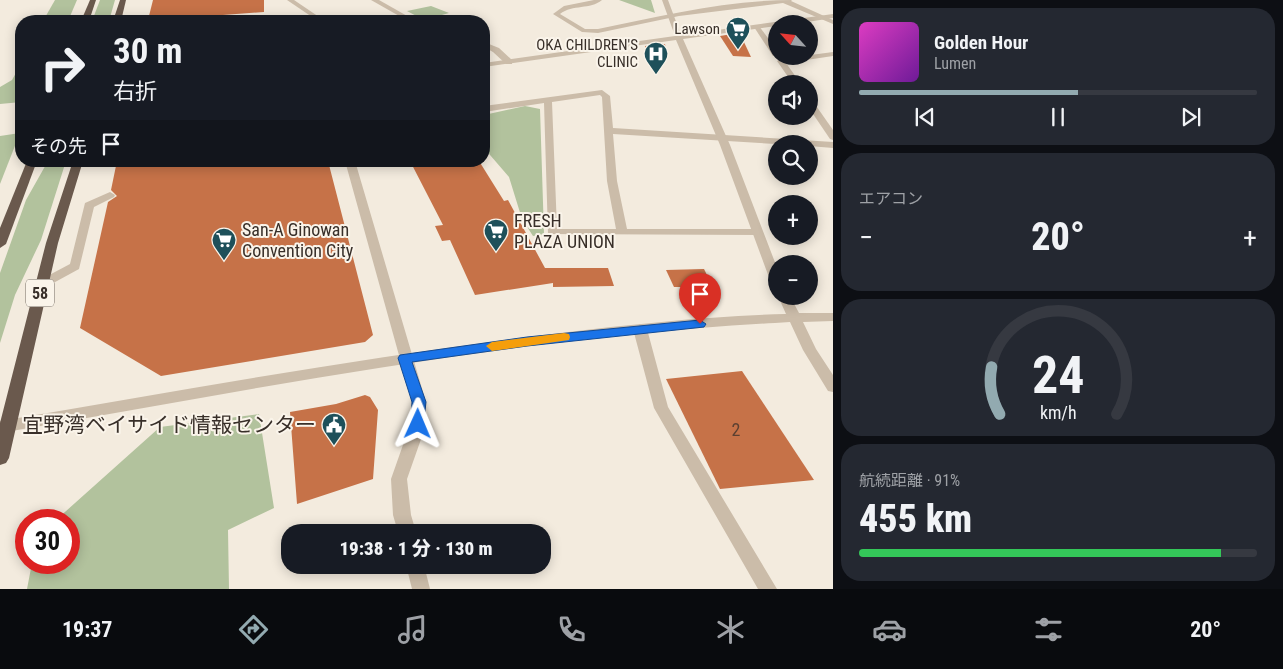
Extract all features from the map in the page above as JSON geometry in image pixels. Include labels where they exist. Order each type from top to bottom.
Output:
[{"type":"highway","points":[[87,15],[93,0]]},
{"type":"highway","points":[[119,15],[123,0]]},
{"type":"highway","points":[[0,244],[30,167]]},
{"type":"highway","name":"58","points":[[0,458],[4,426],[52,243],[76,167]]},
{"type":"street","points":[[290,0],[313,15]]},
{"type":"street","points":[[374,0],[402,15]]},
{"type":"street","points":[[599,0],[594,4],[561,9],[556,14],[584,31],[598,31],[672,15],[789,0]]},
{"type":"street","points":[[665,0],[679,38],[722,138],[768,260]]},
{"type":"street","points":[[785,0],[833,22]]},
{"type":"street","points":[[818,18],[833,16]]},
{"type":"street","points":[[490,64],[768,25]]},
{"type":"street","points":[[757,27],[768,43]]},
{"type":"street","points":[[490,47],[509,62]]},
{"type":"street","points":[[818,55],[833,54]]},
{"type":"street","points":[[490,108],[602,92],[606,96],[610,131],[612,181],[622,232]]},
{"type":"street","points":[[548,99],[552,232],[757,232]]},
{"type":"street","points":[[818,115],[833,137]]},
{"type":"street","points":[[610,131],[833,145]]},
{"type":"street","points":[[352,167],[404,358],[419,402],[418,424],[399,480],[405,524]]},
{"type":"street","points":[[42,284],[75,266],[89,205],[110,195]]},
{"type":"street","points":[[788,305],[833,387]]},
{"type":"street","points":[[4,426],[404,358],[527,341],[640,329],[793,317],[833,317]]},
{"type":"street","points":[[640,329],[661,408],[768,589]]},
{"type":"street","points":[[417,574],[421,589]]},
{"type":"green space","points":[[55,0],[77,0],[71,15],[46,15]]},
{"type":"green space","points":[[100,0],[115,0],[111,15],[94,15]]},
{"type":"green space","points":[[619,0],[651,0],[655,13]]},
{"type":"green space","points":[[431,6],[449,13],[442,15],[415,15],[407,11]]},
{"type":"green space","points":[[15,75],[15,103],[0,104],[0,87],[12,80]]},
{"type":"green space","points":[[525,106],[540,109],[544,234],[533,236],[522,219],[509,177],[490,155],[490,114]]},
{"type":"green space","points":[[15,134],[15,146],[0,184],[0,136]]},
{"type":"green space","points":[[45,167],[64,167],[41,240],[15,295],[0,343],[0,273],[26,200]]},
{"type":"green space","points":[[259,414],[274,508],[228,530],[229,589],[27,589],[30,574],[80,574],[80,509],[68,509],[160,427]]},
{"type":"building","points":[[153,0],[264,0],[264,12],[224,15],[149,15]]},
{"type":"building","points":[[732,34],[743,40],[751,57],[733,56],[720,36]]},
{"type":"building","points":[[665,44],[668,58],[646,57],[645,46]]},
{"type":"building","name":"San-A Ginowan Convention City","points":[[116,167],[330,167],[373,335],[365,342],[161,376],[80,328],[108,202],[117,196],[111,190]]},
{"type":"building","name":"FRESH PLAZA UNION","points":[[413,167],[483,167],[504,201],[508,200],[545,268],[608,268],[614,286],[553,287],[553,283],[475,295],[450,240],[442,241],[435,226],[443,225]]},
{"type":"building","points":[[704,269],[713,287],[674,287],[666,270]]},
{"type":"building","points":[[742,371],[814,480],[720,489],[666,379]]},
{"type":"building","name":"宜野湾ベイサイド情報センター","points":[[365,395],[370,397],[378,410],[373,479],[297,504],[290,412],[336,404]]},
{"type":"slow traffic","points":[[492,346],[564,337]]},
{"type":"place","name":"Lawson","points":[[738,50]]},
{"type":"place","name":"OKA CHILDREN'S CLINIC","points":[[656,75]]},
{"type":"place","name":"FRESH PLAZA UNION","points":[[496,252]]},
{"type":"place","name":"San-A Ginowan Convention City","points":[[224,261]]},
{"type":"place","name":"宜野湾ベイサイド情報センター","points":[[334,446]]},
{"type":"route","points":[[418,424],[419,402],[404,358],[527,341],[700,324]]}]
